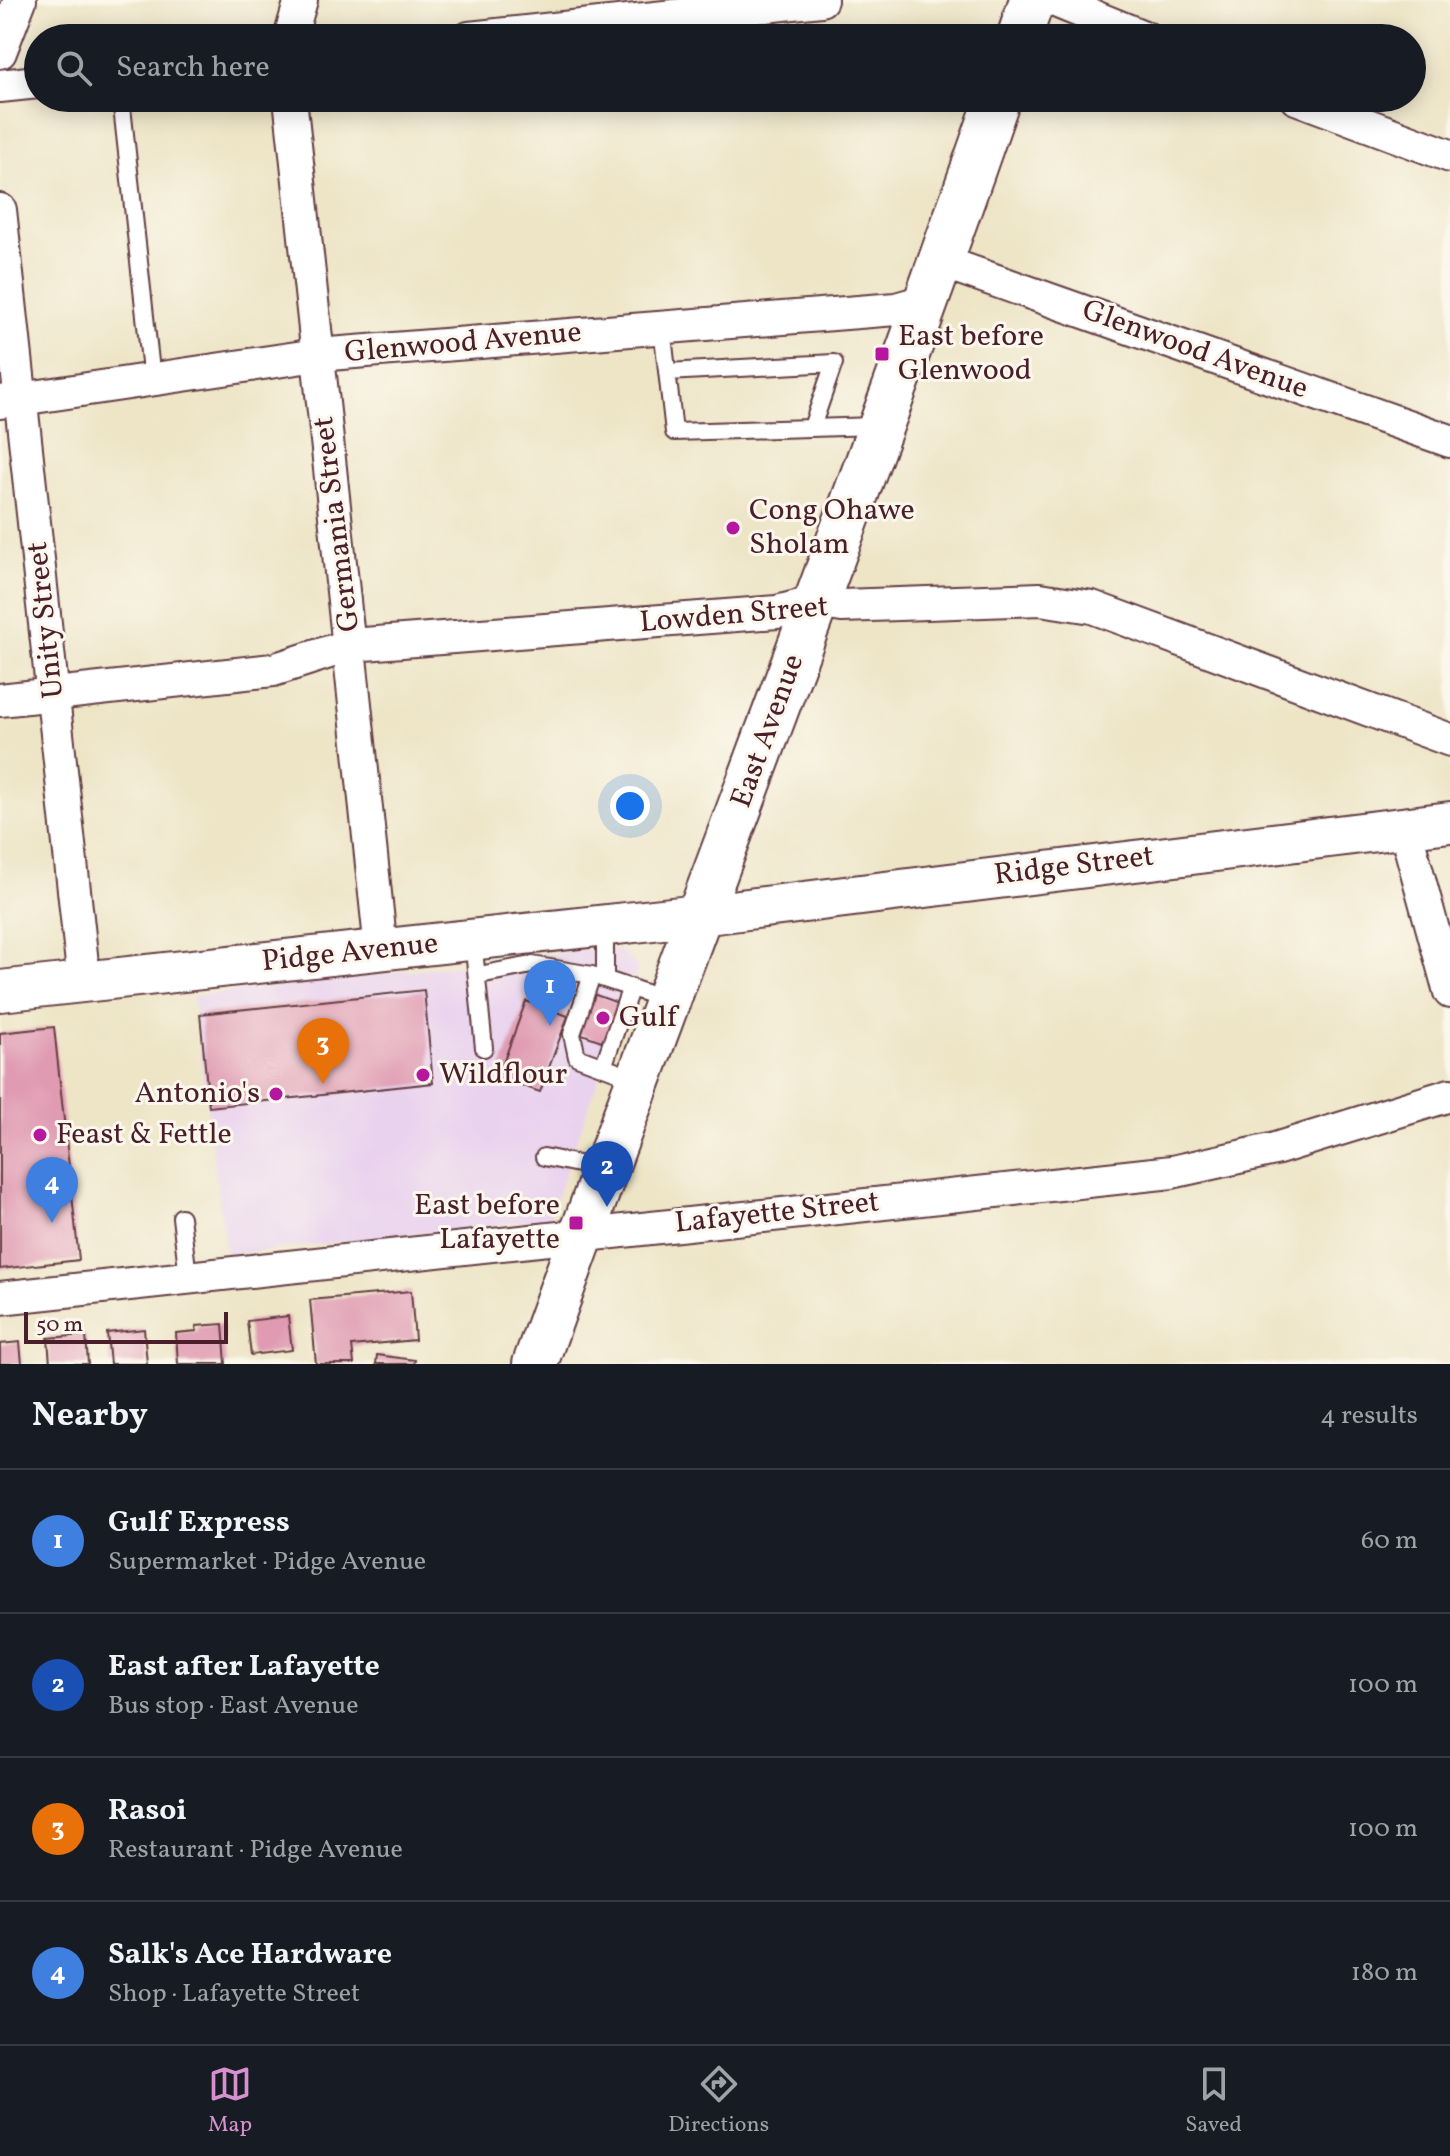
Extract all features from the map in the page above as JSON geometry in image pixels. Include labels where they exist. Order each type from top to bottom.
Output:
[{"type":"main road","points":[[1024,24],[1032,0]]},
{"type":"main road","name":"East Avenue","points":[[535,1364],[604,1169],[620,1073],[649,994],[699,915],[882,425],[993,112]]},
{"type":"street","points":[[0,52],[20,0]]},
{"type":"street","points":[[294,24],[301,0]]},
{"type":"street","points":[[566,24],[684,7],[821,0]]},
{"type":"street","points":[[1053,0],[1112,24]]},
{"type":"street","points":[[0,86],[24,83]]},
{"type":"street","name":"Germania Street","points":[[291,112],[335,534],[351,645],[381,950]]},
{"type":"street","points":[[1333,112],[1450,156]]},
{"type":"street","name":"Unity Street","points":[[0,210],[10,401],[54,694],[84,982]]},
{"type":"street","name":"Glenwood Avenue","points":[[10,401],[317,355],[896,309],[934,281],[1450,441]]},
{"type":"street","name":"Lowden Street","points":[[0,700],[273,670],[351,645],[777,612],[816,602],[842,606],[1040,599],[1092,607],[1450,740]]},
{"type":"street","name":"Ridge Street","points":[[699,915],[1450,822]]},
{"type":"street","points":[[1405,828],[1450,992]]},
{"type":"street","name":"Pidge Avenue","points":[[0,991],[381,950],[476,957],[605,924],[699,915]]},
{"type":"street","name":"Lafayette Street","points":[[0,1298],[1172,1172],[1275,1149],[1450,1095]]},
{"type":"lane","points":[[123,112],[152,380]]},
{"type":"lane","points":[[662,327],[674,432],[882,425]]},
{"type":"lane","points":[[667,372],[834,363],[812,427]]},
{"type":"lane","points":[[484,1048],[476,957],[598,977],[649,994],[616,1024],[620,1073],[577,1057],[572,1034],[598,977],[605,924]]},
{"type":"lane","points":[[544,1157],[604,1169]]},
{"type":"lane","points":[[181,1217],[188,1277]]},
{"type":"shaded area","points":[[601,948],[620,950],[638,967],[549,1219],[226,1255],[193,996]]},
{"type":"building","points":[[424,990],[433,1083],[209,1107],[200,1014]]},
{"type":"building","points":[[593,994],[621,1004],[607,1043],[579,1033]]},
{"type":"building","points":[[526,1001],[568,1016],[540,1092],[498,1077]]},
{"type":"building","points":[[54,1027],[79,1260],[0,1269],[0,1033]]},
{"type":"building","points":[[411,1291],[415,1340],[352,1346],[354,1364],[316,1364],[310,1300]]},
{"type":"building","points":[[288,1316],[292,1350],[251,1355],[247,1321]]},
{"type":"building","points":[[223,1324],[226,1364],[178,1364],[176,1333],[197,1331],[196,1326]]},
{"type":"building","points":[[144,1329],[147,1364],[110,1364],[107,1333]]},
{"type":"building","points":[[86,1335],[88,1364],[50,1364],[48,1338]]},
{"type":"building","points":[[20,1342],[22,1364],[0,1364],[0,1344]]},
{"type":"building","points":[[377,1355],[415,1360],[414,1364],[376,1364]]},
{"type":"place","name":"East before Glenwood","points":[[882,354]]},
{"type":"place","name":"Cong Ohawe Sholam","points":[[733,528]]},
{"type":"place","name":"Gulf","points":[[603,1018]]},
{"type":"place","name":"Gulf Express","points":[[550,1026]]},
{"type":"place","name":"Wildflour","points":[[423,1075]]},
{"type":"place","name":"Rasoi","points":[[323,1084]]},
{"type":"place","name":"Antonio's","points":[[276,1094]]},
{"type":"place","name":"Feast & Fettle","points":[[40,1135]]},
{"type":"place","name":"East after Lafayette","points":[[607,1207]]},
{"type":"place","name":"Salk's Ace Hardware","points":[[52,1223]]},
{"type":"place","name":"East before Lafayette","points":[[576,1223]]}]
